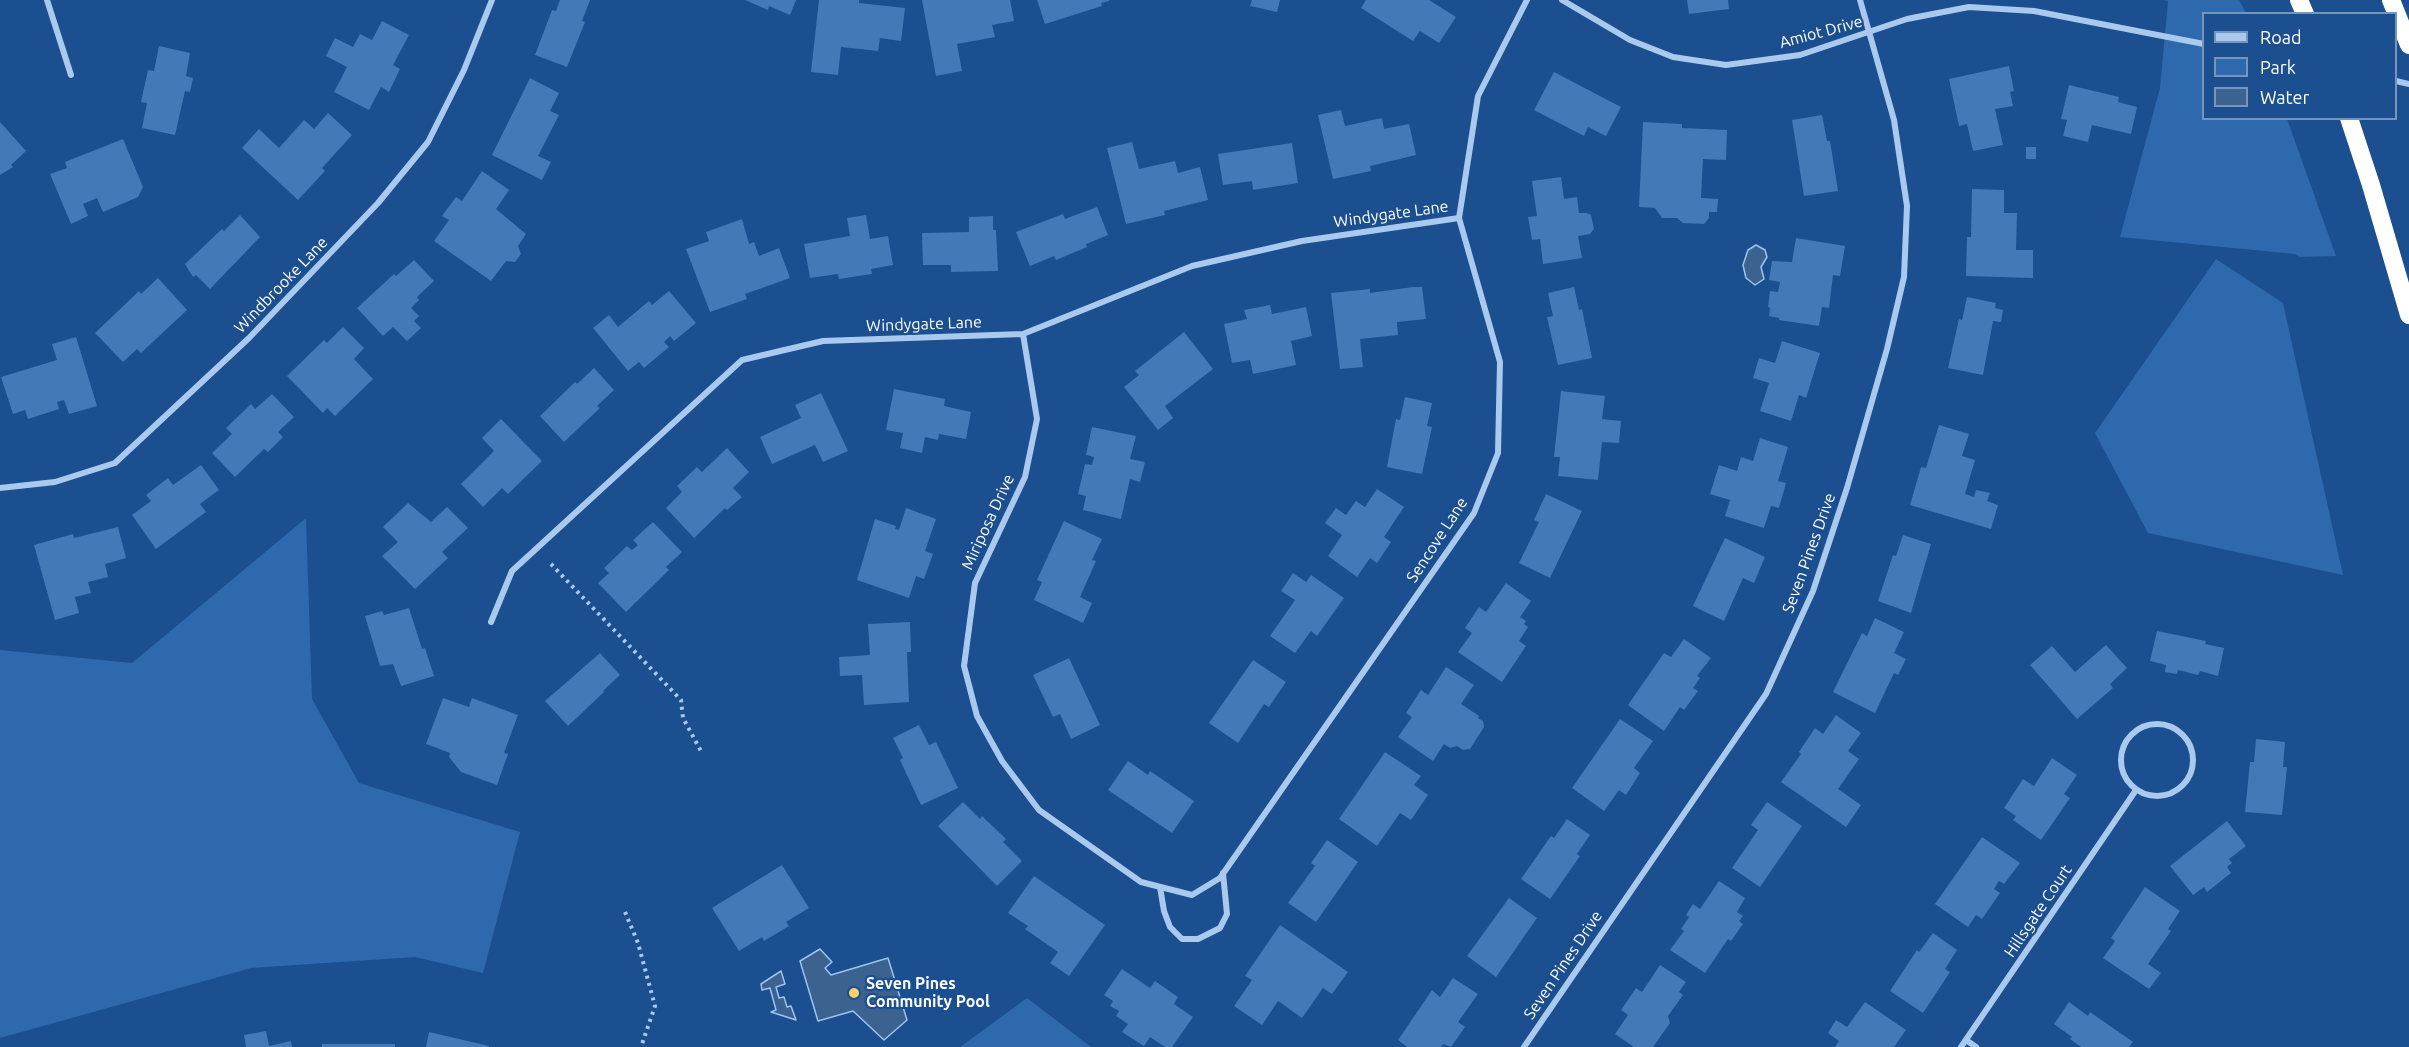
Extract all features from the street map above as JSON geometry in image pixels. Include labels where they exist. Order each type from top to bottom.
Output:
[{"type":"highway","points":[[2397,15],[2409,45]]},
{"type":"highway","points":[[2350,120],[2372,185],[2409,315]]},
{"type":"street","points":[[47,0],[71,75]]},
{"type":"street","name":"Windbrooke Lane","points":[[0,488],[55,482],[115,463],[249,338],[378,203],[428,142],[464,70],[492,0]]},
{"type":"street","name":"Sencove Lane","points":[[1192,895],[1220,878],[1474,513],[1498,453],[1500,362],[1459,218],[1478,96],[1527,0]]},
{"type":"street","name":"Amiot Drive","points":[[1562,0],[1630,40],[1672,57],[1726,65],[1800,55],[1907,19],[1969,7],[2034,10],[2202,44]]},
{"type":"street","name":"Seven Pines Drive","points":[[1524,1047],[1766,694],[1813,591],[1847,488],[1887,349],[1904,277],[1907,206],[1894,120],[1860,0]]},
{"type":"street","name":"Windygate Lane","points":[[491,622],[512,571],[742,360],[823,341],[1023,334],[1192,266],[1302,241],[1459,218]]},
{"type":"street","name":"Miriposa Drive","points":[[1023,334],[1037,419],[1025,477],[975,583],[964,666],[977,716],[1002,761],[1039,810],[1141,882],[1192,895]]},
{"type":"street","points":[[2161,724],[2173,728],[2189,744],[2193,756],[2188,778],[2180,788],[2159,796],[2147,795],[2136,790],[2122,771],[2120,759],[2126,742],[2138,729],[2149,725],[2161,724]]},
{"type":"street","name":"Hillsgate Court","points":[[1961,1047],[2136,790]]},
{"type":"street","points":[[1160,887],[1164,911],[1170,927],[1182,939],[1198,939],[1220,928],[1227,914],[1223,873]]},
{"type":"street","points":[[1966,1040],[1976,1047]]},
{"type":"path","points":[[551,564],[681,700],[683,718],[702,753]]},
{"type":"path","points":[[625,912],[638,943],[655,1006],[640,1047]]},
{"type":"green space","points":[[2164,0],[2239,0],[2245,12],[2202,12],[2202,120],[2287,120],[2336,256],[2300,257],[2295,254],[2120,237],[2160,88],[2168,1]]},
{"type":"green space","points":[[2216,259],[2283,303],[2343,575],[2148,533],[2095,433]]},
{"type":"green space","points":[[306,518],[312,699],[359,783],[520,832],[483,973],[415,957],[251,968],[0,1038],[0,650],[132,663]]},
{"type":"green space","points":[[1027,998],[1091,1047],[960,1047]]},
{"type":"water","points":[[1756,245],[1765,250],[1767,257],[1761,267],[1764,279],[1755,285],[1746,278],[1743,265],[1748,250]]},
{"type":"water","name":"Seven Pines Community Pool","points":[[820,949],[832,962],[825,968],[831,975],[888,958],[907,1020],[884,1040],[853,1011],[818,1021],[800,961]]},
{"type":"water","points":[[781,971],[785,984],[776,987],[779,998],[784,997],[787,1007],[791,1006],[796,1020],[771,1012],[776,1010],[770,988],[762,990],[761,984]]},
{"type":"building","points":[[560,0],[590,0],[582,21],[585,22],[567,67],[535,55],[552,10],[556,11]]},
{"type":"building","points":[[745,0],[796,0],[790,15],[769,6],[768,10]]},
{"type":"building","points":[[819,0],[859,0],[859,3],[905,8],[901,41],[880,38],[878,51],[841,47],[838,75],[811,72]]},
{"type":"building","points":[[922,0],[1010,0],[1014,21],[992,25],[995,37],[957,44],[962,71],[936,76]]},
{"type":"building","points":[[1037,0],[1109,1],[1101,3],[1102,6],[1045,24]]},
{"type":"building","points":[[1252,0],[1280,0],[1277,12],[1250,6]]},
{"type":"building","points":[[1366,0],[1429,0],[1456,17],[1439,43],[1420,31],[1413,41],[1361,8]]},
{"type":"building","points":[[1687,0],[1728,0],[1729,9],[1689,14]]},
{"type":"building","points":[[382,21],[409,35],[393,65],[400,69],[389,92],[381,87],[369,110],[334,92],[347,67],[326,56],[335,38],[353,47],[360,34],[372,40]]},
{"type":"building","points":[[159,46],[190,53],[186,76],[193,78],[190,92],[185,91],[175,135],[142,128],[147,103],[141,102],[148,70],[154,71]]},
{"type":"building","points":[[2009,66],[2014,91],[2010,92],[2013,106],[1995,109],[2003,145],[1973,151],[1967,124],[1959,126],[1949,79]]},
{"type":"building","points":[[1554,72],[1621,107],[1606,136],[1588,127],[1584,136],[1534,110]]},
{"type":"building","points":[[530,78],[559,93],[550,111],[559,115],[538,156],[551,162],[542,180],[492,155]]},
{"type":"building","points":[[2069,85],[2119,97],[2118,102],[2137,107],[2131,134],[2092,125],[2088,142],[2063,136],[2067,120],[2061,119]]},
{"type":"building","points":[[1341,110],[1345,126],[1382,118],[1384,129],[1409,124],[1416,155],[1370,166],[1371,171],[1333,179],[1318,115]]},
{"type":"building","points":[[328,113],[352,135],[322,168],[325,171],[298,200],[242,148],[259,129],[279,148],[304,120],[314,129]]},
{"type":"building","points":[[1822,115],[1827,141],[1830,141],[1838,191],[1804,196],[1792,120]]},
{"type":"building","points":[[0,122],[26,151],[11,165],[13,167],[0,175]]},
{"type":"building","points":[[1643,122],[1682,124],[1682,128],[1727,130],[1726,160],[1703,159],[1701,198],[1718,199],[1717,212],[1709,212],[1709,218],[1704,224],[1683,223],[1677,218],[1662,218],[1655,208],[1639,207]]},
{"type":"building","points":[[123,139],[143,187],[138,197],[103,212],[97,198],[83,204],[88,216],[71,224],[50,174],[67,168],[65,162]]},
{"type":"building","points":[[1132,142],[1139,169],[1175,161],[1178,173],[1200,167],[1208,200],[1164,211],[1165,215],[1126,224],[1107,148]]},
{"type":"building","points":[[1292,143],[1298,183],[1253,190],[1252,181],[1223,185],[1218,154]]},
{"type":"building","points":[[2026,147],[2036,147],[2036,159],[2026,159]]},
{"type":"building","points":[[482,171],[509,190],[496,209],[526,234],[518,246],[521,254],[515,262],[506,261],[491,281],[434,241],[449,220],[442,216],[456,197],[462,201]]},
{"type":"building","points":[[1561,177],[1564,199],[1577,197],[1579,213],[1591,215],[1594,229],[1590,234],[1578,236],[1582,258],[1543,264],[1540,239],[1532,240],[1528,217],[1537,216],[1532,181]]},
{"type":"building","points":[[1972,189],[2004,190],[2004,213],[2017,213],[2016,250],[2033,250],[2033,278],[1966,276],[1967,237],[1971,237]]},
{"type":"building","points":[[1097,207],[1108,235],[1056,260],[1054,256],[1030,266],[1016,232],[1063,214],[1065,219]]},
{"type":"building","points":[[240,215],[260,237],[210,289],[196,275],[193,277],[185,264]]},
{"type":"building","points":[[866,215],[870,239],[888,236],[893,265],[871,269],[872,274],[839,279],[838,274],[810,278],[804,244],[850,236],[847,218]]},
{"type":"building","points":[[993,216],[998,271],[951,272],[951,265],[923,265],[922,233],[969,232],[969,217]]},
{"type":"building","points":[[742,219],[749,244],[754,242],[759,256],[779,248],[790,278],[745,294],[747,299],[710,312],[686,249],[709,241],[706,232]]},
{"type":"building","points":[[1796,238],[1845,246],[1840,276],[1833,275],[1829,308],[1822,307],[1819,326],[1779,320],[1779,318],[1769,316],[1770,291],[1778,292],[1780,282],[1769,280],[1772,261],[1792,262]]},
{"type":"building","points":[[414,260],[434,281],[417,297],[419,300],[411,308],[419,316],[414,321],[421,328],[407,341],[393,327],[383,336],[357,308],[394,274],[396,276]]},
{"type":"building","points":[[158,278],[187,310],[141,353],[137,349],[123,362],[95,333],[139,291],[141,294]]},
{"type":"building","points":[[1422,287],[1426,319],[1397,322],[1398,335],[1360,339],[1363,367],[1340,369],[1331,293],[1370,289],[1370,293]]},
{"type":"building","points":[[1574,287],[1579,310],[1582,309],[1592,358],[1558,365],[1547,317],[1553,316],[1548,293]]},
{"type":"building","points":[[669,291],[696,323],[674,341],[670,336],[664,342],[669,347],[644,368],[639,362],[628,371],[593,328],[609,315],[618,327],[649,301],[652,305]]},
{"type":"building","points":[[1967,297],[1996,303],[1995,308],[2003,310],[2001,322],[1993,321],[1983,375],[1948,368],[1959,319],[1962,320]]},
{"type":"building","points":[[1270,305],[1272,314],[1306,307],[1312,336],[1291,341],[1296,365],[1253,374],[1250,360],[1232,363],[1224,324],[1247,319],[1244,310]]},
{"type":"building","points":[[343,327],[364,348],[354,359],[373,379],[335,416],[327,408],[323,413],[287,376],[324,340],[327,343]]},
{"type":"building","points":[[1184,332],[1213,369],[1165,406],[1173,418],[1158,430],[1124,387],[1139,375],[1135,371]]},
{"type":"building","points":[[76,337],[97,406],[69,414],[64,400],[57,402],[59,409],[28,419],[25,410],[13,414],[1,377],[57,360],[52,344]]},
{"type":"building","points":[[1782,341],[1820,353],[1806,398],[1799,395],[1791,421],[1760,411],[1769,383],[1753,378],[1759,358],[1775,363]]},
{"type":"building","points":[[594,368],[614,390],[597,406],[600,408],[564,442],[540,416],[575,382],[577,384]]},
{"type":"building","points":[[894,389],[945,399],[944,406],[971,412],[966,439],[939,434],[938,440],[925,437],[922,453],[900,448],[903,433],[886,430]]},
{"type":"building","points":[[1561,391],[1605,396],[1602,419],[1621,421],[1619,443],[1602,442],[1598,480],[1558,476],[1560,457],[1554,457]]},
{"type":"building","points":[[821,393],[848,451],[823,462],[815,445],[772,464],[760,437],[801,418],[795,405]]},
{"type":"building","points":[[272,394],[294,417],[278,432],[283,437],[268,452],[264,449],[235,477],[212,453],[232,434],[226,428],[251,404],[255,409]]},
{"type":"building","points":[[1405,397],[1432,403],[1427,426],[1432,427],[1422,474],[1387,467],[1396,419],[1400,420]]},
{"type":"building","points":[[501,419],[542,461],[508,494],[502,488],[483,507],[461,484],[494,451],[482,438]]},
{"type":"building","points":[[1939,425],[1969,434],[1962,456],[1975,460],[1965,494],[1974,497],[1976,490],[1990,493],[1987,501],[1998,505],[1991,529],[1910,505],[1921,467],[1926,468]]},
{"type":"building","points":[[1092,427],[1136,436],[1130,459],[1145,462],[1140,482],[1130,479],[1121,519],[1083,510],[1086,496],[1078,494],[1085,464],[1092,465],[1094,457],[1086,455]]},
{"type":"building","points":[[1760,438],[1788,447],[1778,481],[1786,483],[1779,508],[1771,506],[1764,528],[1725,516],[1730,500],[1710,494],[1719,465],[1737,471],[1741,457],[1753,461]]},
{"type":"building","points":[[727,448],[749,472],[733,488],[742,497],[727,510],[725,508],[694,538],[666,508],[682,492],[677,486],[697,467],[702,472]]},
{"type":"building","points":[[201,465],[219,490],[200,504],[206,512],[156,549],[132,515],[151,501],[146,495],[168,478],[173,485]]},
{"type":"building","points":[[1377,489],[1404,507],[1384,537],[1391,542],[1377,563],[1370,558],[1357,577],[1328,556],[1342,535],[1325,523],[1336,508],[1346,515],[1356,501],[1365,507]]},
{"type":"building","points":[[1546,494],[1582,511],[1550,578],[1519,563],[1539,522],[1534,520]]},
{"type":"building","points":[[408,503],[431,522],[447,507],[468,528],[442,552],[448,558],[415,589],[382,556],[398,542],[383,527]]},
{"type":"building","points":[[906,508],[936,519],[925,551],[933,554],[924,579],[916,576],[909,598],[857,580],[875,519],[896,526],[895,529],[899,530]]},
{"type":"building","points":[[1064,521],[1102,539],[1092,560],[1096,561],[1080,597],[1092,603],[1083,623],[1034,600],[1042,582],[1037,580]]},
{"type":"building","points":[[653,522],[682,552],[666,567],[669,570],[626,612],[598,583],[609,573],[604,568],[627,546],[632,550],[638,545],[633,540]]},
{"type":"building","points":[[118,527],[126,558],[105,564],[108,577],[88,582],[91,593],[75,597],[79,613],[55,620],[34,545],[73,534],[74,538]]},
{"type":"building","points":[[1903,535],[1931,544],[1911,613],[1878,601],[1893,555],[1896,556]]},
{"type":"building","points":[[1725,538],[1765,557],[1754,583],[1743,578],[1724,621],[1693,606]]},
{"type":"building","points":[[1293,573],[1306,582],[1311,575],[1344,598],[1317,636],[1311,631],[1295,653],[1270,636],[1295,600],[1281,591]]},
{"type":"building","points":[[1506,583],[1531,601],[1520,617],[1526,621],[1524,624],[1528,627],[1519,641],[1526,646],[1502,682],[1458,652],[1472,633],[1465,628],[1479,607],[1486,612]]},
{"type":"building","points":[[409,608],[422,649],[425,648],[434,676],[401,686],[393,664],[380,666],[365,616],[382,611],[384,615]]},
{"type":"building","points":[[1875,618],[1904,632],[1894,653],[1906,659],[1898,675],[1894,673],[1875,713],[1833,692],[1862,633],[1867,636]]},
{"type":"building","points":[[910,622],[911,652],[907,652],[909,702],[864,705],[862,675],[840,676],[839,657],[870,655],[868,624]]},
{"type":"building","points":[[2157,631],[2206,641],[2205,644],[2224,648],[2218,676],[2200,671],[2198,675],[2178,670],[2177,674],[2165,672],[2166,665],[2150,661]]},
{"type":"building","points":[[1684,639],[1711,658],[1697,676],[1700,678],[1693,688],[1698,691],[1684,710],[1680,707],[1664,731],[1628,705],[1664,653],[1671,657]]},
{"type":"building","points":[[2106,645],[2127,668],[2110,684],[2113,688],[2077,719],[2030,665],[2052,646],[2075,672]]},
{"type":"building","points":[[600,653],[620,675],[568,726],[545,701]]},
{"type":"building","points":[[1069,658],[1100,725],[1071,739],[1060,714],[1053,717],[1033,675]]},
{"type":"building","points":[[1253,660],[1286,682],[1269,707],[1264,704],[1238,743],[1209,723]]},
{"type":"building","points":[[1446,667],[1474,685],[1461,704],[1479,716],[1484,727],[1470,749],[1463,750],[1457,746],[1450,748],[1444,744],[1433,761],[1398,737],[1412,717],[1406,713],[1421,690],[1428,695]]},
{"type":"building","points":[[443,698],[469,707],[472,698],[518,715],[504,753],[508,754],[497,785],[461,772],[449,757],[450,753],[426,744]]},
{"type":"building","points":[[1836,715],[1861,733],[1848,751],[1859,759],[1838,789],[1861,805],[1846,827],[1781,782],[1801,754],[1799,752],[1815,728],[1823,734]]},
{"type":"building","points":[[1620,719],[1653,741],[1634,768],[1640,773],[1626,795],[1619,790],[1604,811],[1572,788]]},
{"type":"building","points":[[919,725],[929,745],[936,742],[958,788],[921,805],[900,760],[903,758],[893,738]]},
{"type":"building","points":[[2256,739],[2285,742],[2283,767],[2287,767],[2282,815],[2245,812],[2250,762],[2254,762]]},
{"type":"building","points":[[1385,752],[1421,776],[1414,785],[1428,795],[1411,820],[1400,813],[1377,846],[1339,819]]},
{"type":"building","points":[[2052,758],[2077,775],[2064,794],[2070,798],[2041,840],[2013,820],[2016,816],[2004,808],[2023,779],[2034,786]]},
{"type":"building","points":[[1128,761],[1148,775],[1150,771],[1194,801],[1172,833],[1108,790]]},
{"type":"building","points":[[963,802],[1006,839],[1003,842],[1022,861],[997,886],[938,826]]},
{"type":"building","points":[[1767,802],[1802,826],[1760,887],[1732,868],[1758,830],[1751,825]]},
{"type":"building","points":[[1567,819],[1590,835],[1577,854],[1580,856],[1550,899],[1521,879],[1551,836],[1554,838]]},
{"type":"building","points":[[2227,821],[2246,846],[2229,859],[2232,863],[2227,867],[2231,873],[2207,892],[2204,887],[2193,895],[2170,866]]},
{"type":"building","points":[[1982,837],[2020,863],[2004,884],[1999,881],[1994,889],[2000,893],[1982,919],[1976,915],[1968,927],[1935,904]]},
{"type":"building","points":[[1327,840],[1358,862],[1316,922],[1288,903],[1315,866],[1311,863]]},
{"type":"building","points":[[782,865],[809,908],[786,922],[789,926],[764,941],[762,937],[739,951],[712,908]]},
{"type":"building","points":[[1034,876],[1105,925],[1069,976],[1050,963],[1058,952],[1025,929],[1028,926],[1008,913]]},
{"type":"building","points":[[1719,881],[1745,898],[1737,912],[1743,916],[1739,921],[1743,924],[1731,941],[1728,939],[1705,973],[1670,950],[1684,931],[1681,929],[1689,917],[1686,915],[1693,904],[1700,909]]},
{"type":"building","points":[[2145,887],[2180,911],[2168,929],[2171,931],[2148,964],[2161,973],[2149,989],[2103,958],[2115,941],[2111,938]]},
{"type":"building","points":[[1509,898],[1537,918],[1496,977],[1467,956]]},
{"type":"building","points":[[1280,925],[1348,972],[1332,994],[1323,988],[1302,1018],[1278,1001],[1262,1025],[1234,1006],[1252,980],[1245,976]]},
{"type":"building","points":[[1933,933],[1957,950],[1945,969],[1950,972],[1923,1013],[1890,991],[1917,950],[1919,952]]},
{"type":"building","points":[[1660,965],[1686,982],[1679,992],[1683,995],[1668,1016],[1670,1023],[1653,1047],[1634,1047],[1615,1034],[1628,1015],[1621,1010],[1636,988],[1642,992]]},
{"type":"building","points":[[1122,969],[1150,988],[1155,981],[1178,997],[1174,1004],[1193,1017],[1172,1047],[1165,1047],[1150,1037],[1144,1046],[1122,1032],[1128,1024],[1116,1016],[1119,1011],[1110,1006],[1113,1001],[1104,995]]},
{"type":"building","points":[[1453,978],[1478,994],[1458,1022],[1465,1027],[1451,1047],[1443,1044],[1441,1047],[1407,1047],[1398,1040],[1432,990],[1440,997]]},
{"type":"building","points":[[1865,1002],[1906,1030],[1894,1047],[1835,1047],[1839,1041],[1828,1033],[1836,1020],[1847,1027]]},
{"type":"building","points":[[2069,1002],[2088,1016],[2090,1012],[2133,1042],[2129,1047],[2081,1047],[2054,1024]]},
{"type":"building","points":[[266,1031],[269,1046],[291,1041],[292,1047],[246,1047],[244,1035]]},
{"type":"building","points":[[429,1032],[489,1046],[489,1047],[426,1047]]},
{"type":"building","points":[[322,1044],[395,1044],[395,1047],[322,1047]]},
{"type":"place","name":"Seven Pines Community Pool","points":[[854,993]]}]
